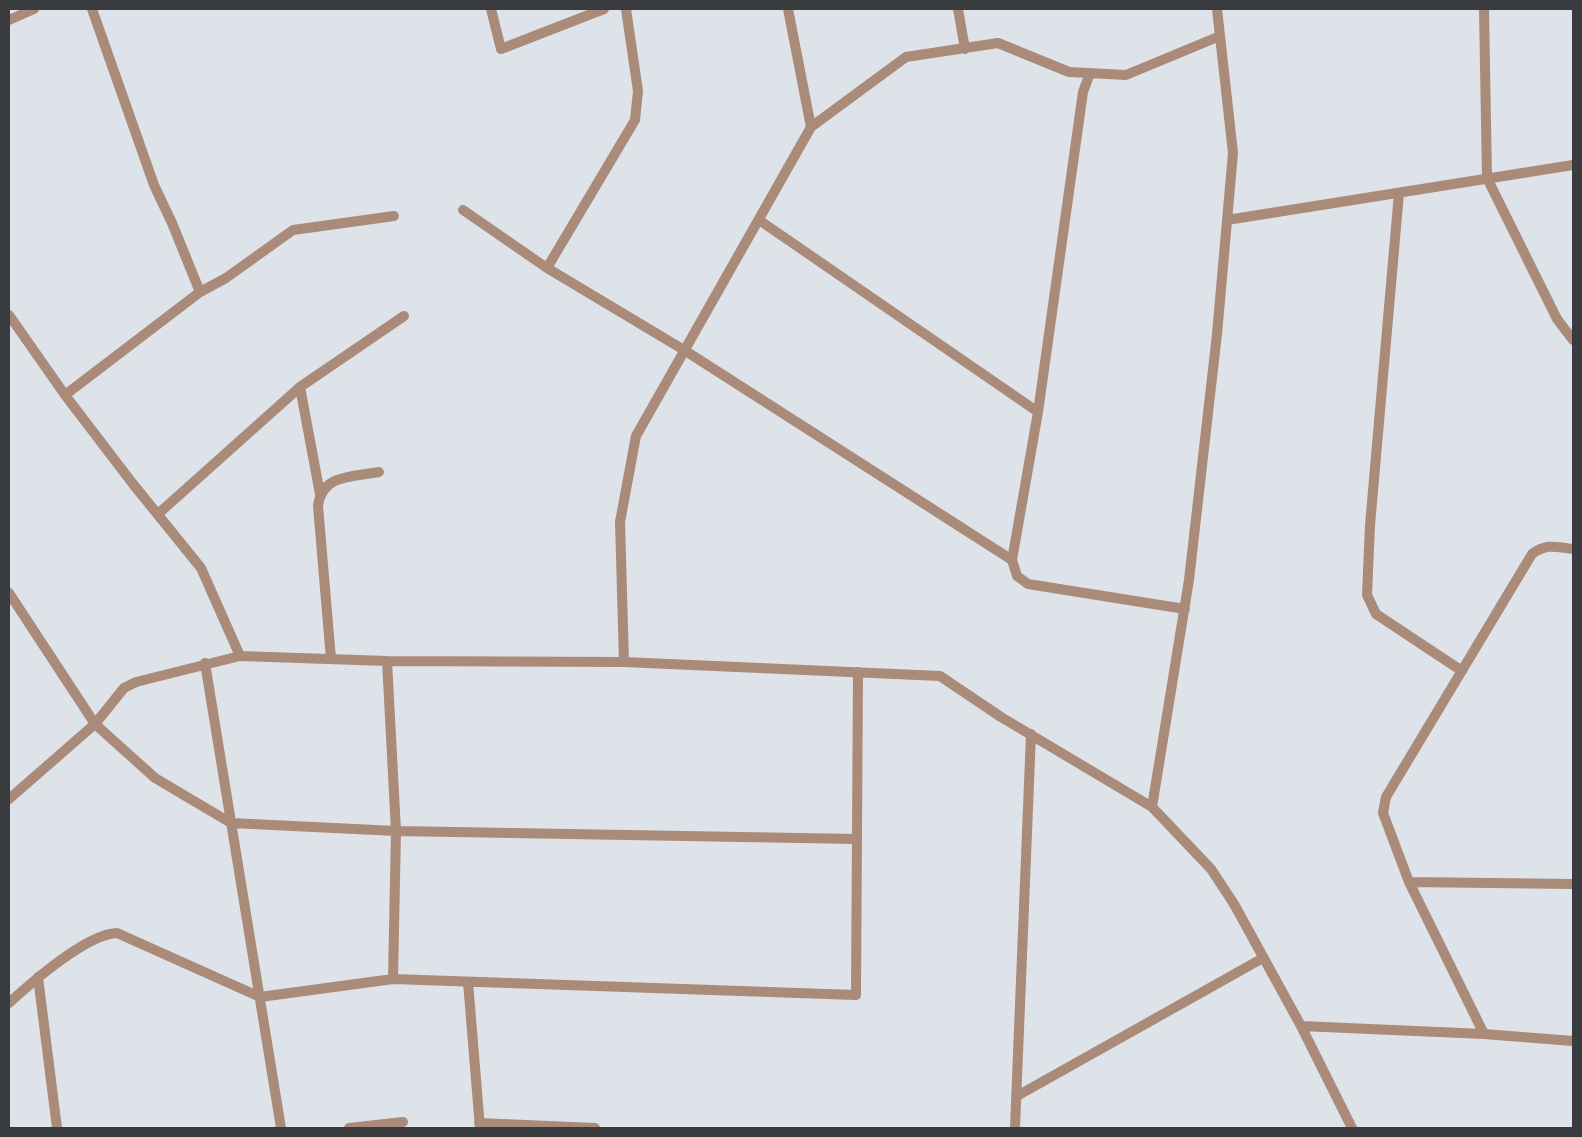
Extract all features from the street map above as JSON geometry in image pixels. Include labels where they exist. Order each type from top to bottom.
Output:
[{"type":"street","points":[[9,20],[34,9]]},
{"type":"street","points":[[92,9],[154,185],[172,223],[200,292]]},
{"type":"street","points":[[491,9],[501,49],[604,9]]},
{"type":"street","points":[[546,268],[635,120],[638,91],[626,9]]},
{"type":"street","points":[[788,9],[811,127]]},
{"type":"street","points":[[958,9],[965,48]]},
{"type":"street","points":[[1152,808],[1185,609],[1217,334],[1233,153],[1217,9]]},
{"type":"street","points":[[1484,9],[1487,178],[1557,320],[1573,340]]},
{"type":"street","points":[[624,662],[620,522],[636,436],[811,127],[906,57],[998,44],[1069,72],[1126,75],[1220,36]]},
{"type":"street","points":[[1090,73],[1083,92],[1038,412],[1012,560],[1017,576],[1028,584],[1185,609]]},
{"type":"street","points":[[1227,220],[1573,165]]},
{"type":"street","points":[[1398,192],[1370,525],[1367,595],[1376,614],[1462,671]]},
{"type":"street","points":[[463,210],[546,268],[684,350],[1012,560]]},
{"type":"street","points":[[65,395],[200,292],[226,278],[293,230],[394,216]]},
{"type":"street","points":[[760,220],[1038,412]]},
{"type":"street","points":[[9,315],[65,395],[201,568],[240,656]]},
{"type":"street","points":[[158,514],[300,387],[404,316]]},
{"type":"street","points":[[300,387],[320,494],[318,506],[331,659]]},
{"type":"street","points":[[320,494],[326,485],[333,481],[379,472]]},
{"type":"street","points":[[1484,1034],[1409,882],[1383,812],[1386,798],[1532,554],[1550,545],[1573,549]]},
{"type":"street","points":[[10,596],[96,724],[156,778],[231,823],[396,830],[857,839]]},
{"type":"street","points":[[9,799],[96,724],[124,688],[136,682],[240,656],[387,661],[624,662],[940,676],[1001,717],[1152,808],[1211,869],[1234,904],[1301,1026],[1352,1128]]},
{"type":"street","points":[[387,661],[396,830],[393,979]]},
{"type":"street","points":[[205,664],[281,1128]]},
{"type":"street","points":[[9,1003],[38,977],[100,936],[117,933],[260,997],[393,979],[856,995],[858,672]]},
{"type":"street","points":[[1015,1128],[1031,734]]},
{"type":"street","points":[[1409,882],[1573,884]]},
{"type":"street","points":[[1017,1096],[1263,958]]},
{"type":"street","points":[[38,977],[57,1128]]},
{"type":"street","points":[[468,982],[479,1126],[595,1128]]},
{"type":"street","points":[[1301,1026],[1573,1040]]},
{"type":"street","points":[[349,1128],[403,1122]]}]
